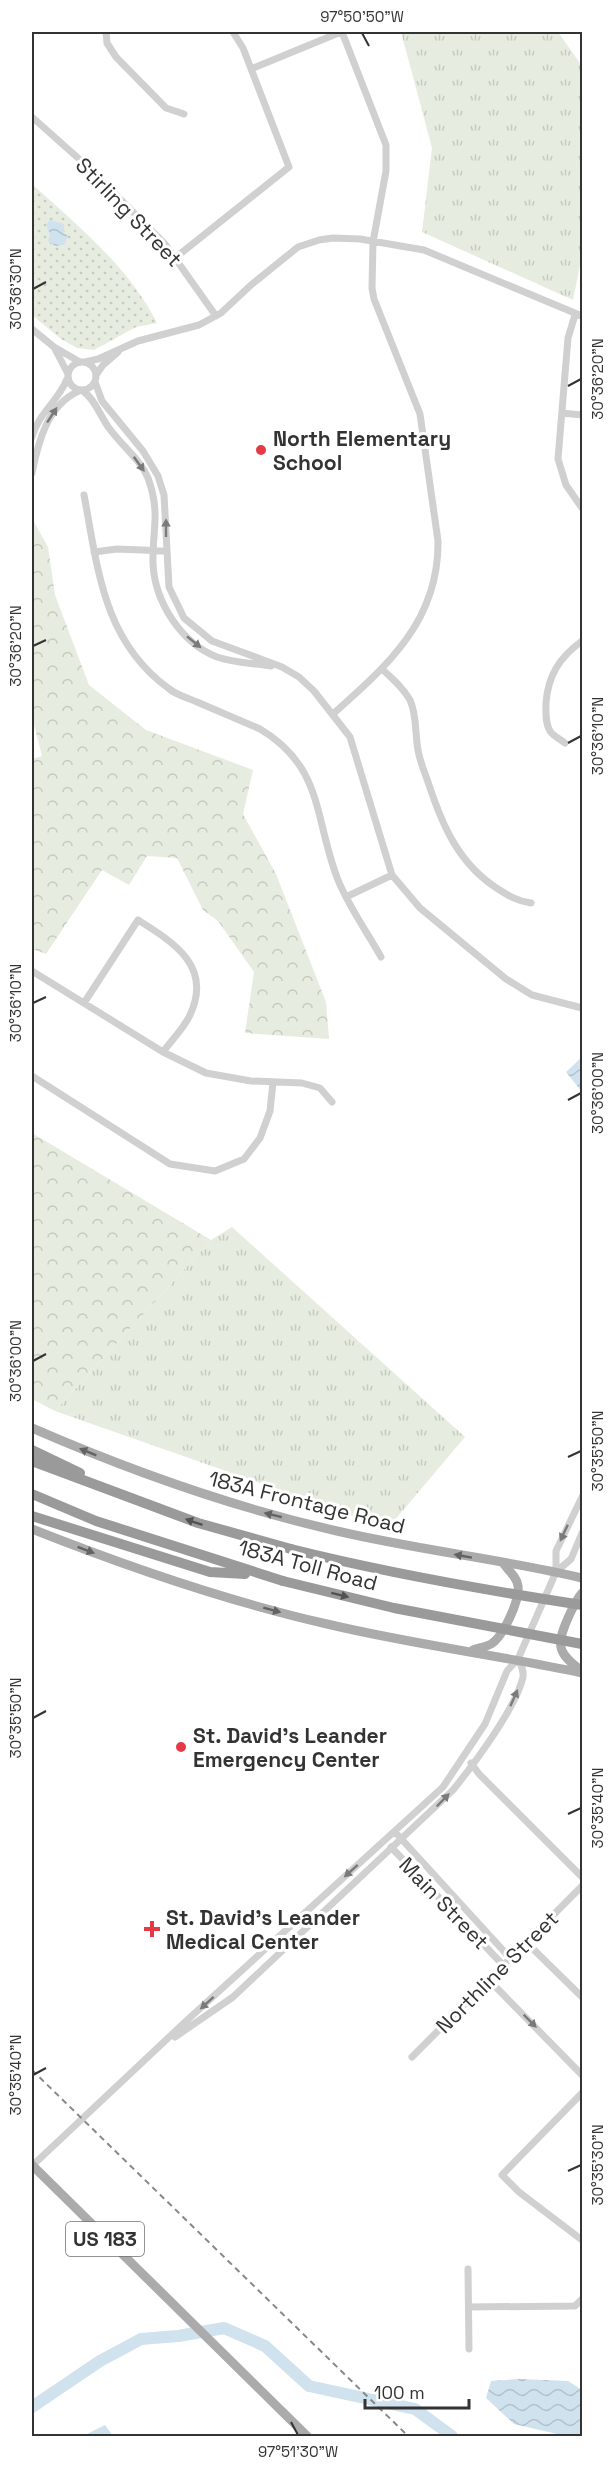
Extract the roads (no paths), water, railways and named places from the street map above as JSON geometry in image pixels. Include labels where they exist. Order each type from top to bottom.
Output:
[{"type":"highway","points":[[32,1449],[134,1500]]},
{"type":"highway","name":"183A Toll Road","points":[[32,1461],[198,1523],[291,1549],[433,1580],[582,1605]]},
{"type":"highway","name":"183A Toll Road","points":[[32,1494],[96,1521],[283,1581],[394,1608],[582,1644]]},
{"type":"highway","points":[[32,1516],[210,1572],[261,1574]]},
{"type":"main road","name":"183A Frontage Road","points":[[32,1428],[138,1472],[260,1511],[398,1544],[582,1578]]},
{"type":"main road","points":[[32,1529],[126,1565],[238,1601],[368,1633],[582,1672]]},
{"type":"main road","points":[[470,1651],[491,1644],[501,1635],[517,1599],[516,1579],[502,1563]]},
{"type":"main road","points":[[582,1593],[576,1600],[560,1637],[560,1647],[570,1662],[582,1672]]},
{"type":"main road","name":"US 183","points":[[32,2166],[307,2436]]},
{"type":"street","points":[[106,32],[107,43],[116,57],[166,108],[184,114]]},
{"type":"street","points":[[175,258],[289,167],[243,48],[233,32]]},
{"type":"street","points":[[251,69],[342,32],[386,145],[386,171],[373,242],[372,288],[374,299],[420,414],[438,541],[438,559],[427,598],[405,643],[382,670],[333,714]]},
{"type":"street","name":"Stirling Street","points":[[32,117],[87,166],[141,219],[175,258],[216,316]]},
{"type":"street","points":[[32,438],[37,421],[62,389],[73,365],[122,349],[138,341],[199,325],[216,316],[298,247],[333,238],[373,242],[424,250],[579,315],[568,338],[558,459],[566,485],[582,508]]},
{"type":"street","points":[[32,329],[54,347],[93,367],[102,401],[143,451],[158,476],[164,495],[166,573],[171,595],[180,611],[194,627],[212,640],[282,667],[299,677],[314,691],[350,737],[392,875],[420,908],[506,979],[532,994],[582,1008]]},
{"type":"street","points":[[54,347],[71,386],[90,397],[109,429],[144,470],[153,494],[156,514],[153,564],[160,598],[170,617],[189,638],[217,657],[282,667]]},
{"type":"street","points":[[32,473],[39,439],[58,406],[70,394],[91,388],[103,365],[122,349]]},
{"type":"street","points":[[562,413],[582,415]]},
{"type":"street","points":[[84,495],[94,552],[110,612],[123,639],[139,662],[169,690],[260,729],[274,737],[296,758],[308,778],[338,879],[381,957]]},
{"type":"street","points":[[94,552],[117,549],[165,551]]},
{"type":"street","points":[[565,743],[550,732],[546,721],[547,696],[554,670],[566,652],[582,641]]},
{"type":"street","points":[[382,670],[400,686],[413,710],[418,751],[439,816],[454,847],[465,862],[488,883],[518,902],[531,903]]},
{"type":"street","points":[[346,897],[392,875]]},
{"type":"street","points":[[84,1003],[138,920],[170,940],[187,956],[197,977],[190,1015],[162,1052]]},
{"type":"street","points":[[32,971],[162,1052],[206,1073],[273,1082],[302,1083],[320,1088],[332,1102]]},
{"type":"street","points":[[32,1076],[170,1164],[215,1171],[243,1159],[260,1138],[270,1111],[273,1082]]},
{"type":"street","points":[[32,2166],[443,1787],[467,1754],[490,1714],[507,1671],[518,1659],[556,1572],[556,1551],[582,1497]]},
{"type":"street","points":[[556,1572],[571,1559],[582,1533]]},
{"type":"street","points":[[159,2048],[232,1997],[438,1806],[472,1766],[509,1708],[523,1678],[523,1669],[518,1659]]},
{"type":"street","points":[[467,1754],[472,1766],[582,1877]]},
{"type":"street","name":"Main Street","points":[[394,1832],[510,1958]]},
{"type":"street","name":"Main Street","points":[[385,1841],[503,1965]]},
{"type":"street","name":"Northline Street","points":[[411,2057],[582,1886]]},
{"type":"street","points":[[526,1942],[582,1997]]},
{"type":"street","name":"Main Street","points":[[489,1980],[582,2074]]},
{"type":"street","points":[[582,2093],[502,2175],[519,2192],[582,2240]]},
{"type":"street","points":[[468,2269],[469,2349]]},
{"type":"street","points":[[469,2307],[575,2306],[582,2299]]},
{"type":"water","points":[[50,220],[64,224],[64,233],[68,236],[64,245],[55,246],[48,241],[50,234],[46,225]]},
{"type":"water","points":[[582,1057],[582,1092],[566,1072]]},
{"type":"water","points":[[520,2379],[568,2381],[582,2390],[582,2436],[557,2434],[514,2424],[486,2398],[491,2381]]},
{"type":"water","points":[[105,2425],[113,2436],[83,2436]]},
{"type":"waterway","points":[[32,2407],[100,2361],[141,2339],[178,2336],[224,2328],[265,2346],[309,2386],[415,2409],[452,2436]]},
{"type":"railway","points":[[32,2070],[408,2436]]},
{"type":"place","name":"North Elementary School","points":[[261,450]]},
{"type":"place","name":"St. David’s Leander Emergency Center","points":[[181,1747]]},
{"type":"place","name":"St. David’s Leander Medical Center","points":[[152,1929]]}]
